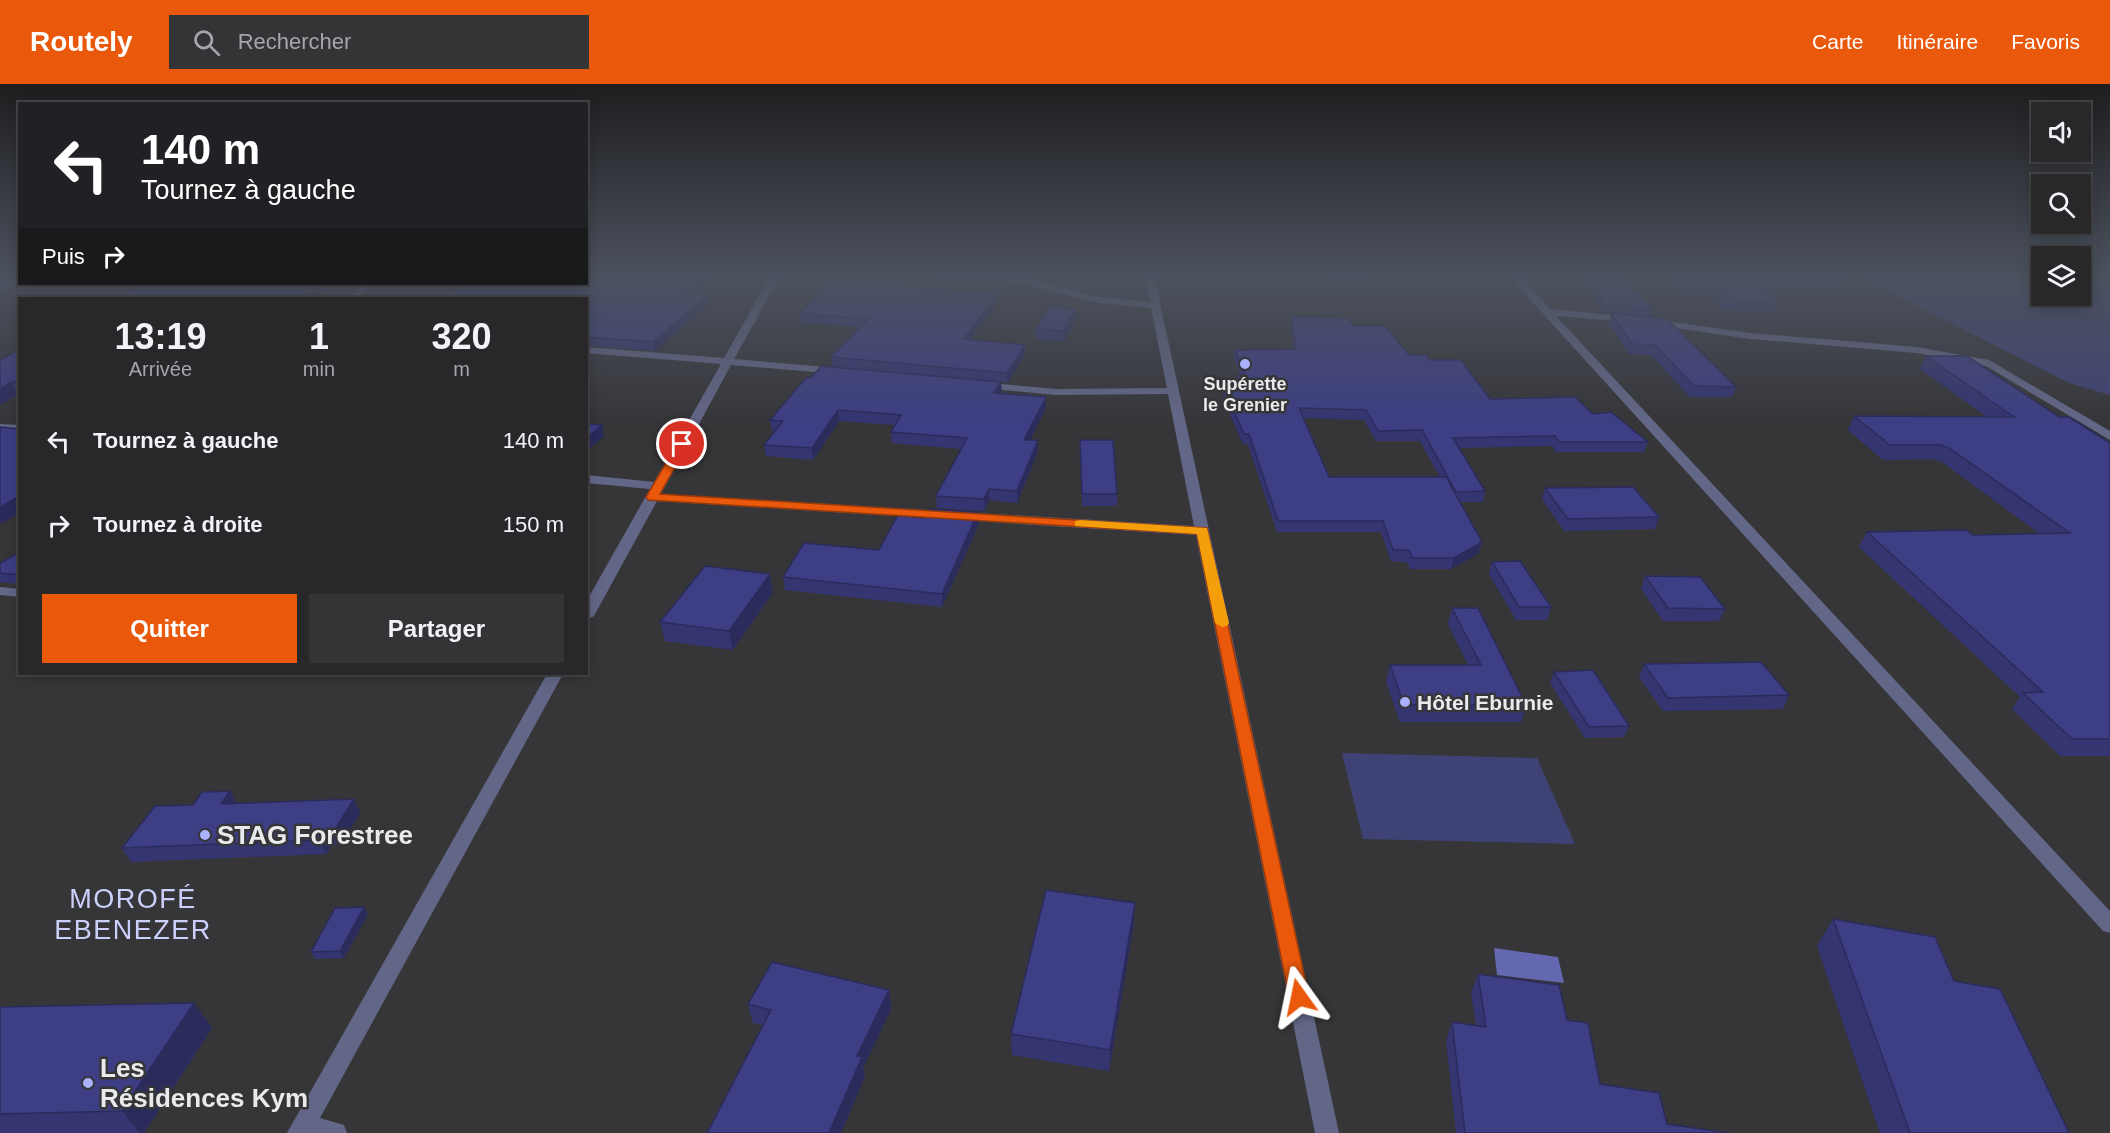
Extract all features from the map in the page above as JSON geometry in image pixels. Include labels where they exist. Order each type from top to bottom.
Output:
[{"type":"street","points":[[588,612],[749,324]]},
{"type":"street","points":[[1158,324],[1327,1133]]},
{"type":"street","points":[[1559,324],[2110,925]]},
{"type":"street","points":[[1665,324],[1750,336],[1917,350],[1989,363],[2110,436]]},
{"type":"street","points":[[588,350],[845,372]]},
{"type":"street","points":[[974,384],[1056,392],[1172,392]]},
{"type":"street","points":[[0,428],[18,429]]},
{"type":"street","points":[[588,479],[656,492],[1203,531]]},
{"type":"street","points":[[0,591],[18,593]]},
{"type":"street","points":[[335,1133],[301,1130],[554,675]]},
{"type":"shaded area","points":[[1953,324],[2110,324],[2110,395],[2069,383]]},
{"type":"shaded area","points":[[1342,753],[1537,758],[1575,844],[1363,839]]},
{"type":"shaded area","points":[[1494,948],[1558,957],[1564,983],[1497,975]]},
{"type":"building","points":[[588,324],[674,324],[653,342],[588,337]]},
{"type":"building","points":[[863,324],[975,324],[964,339],[1025,345],[1007,373],[831,357]]},
{"type":"building","points":[[1039,324],[1068,324],[1064,331],[1036,329]]},
{"type":"building","points":[[1293,324],[1385,326],[1409,355],[1427,355],[1429,360],[1461,360],[1490,399],[1575,397],[1593,414],[1611,412],[1648,442],[1559,442],[1555,436],[1453,438],[1485,491],[1456,492],[1422,430],[1378,431],[1366,410],[1299,408],[1329,477],[1446,477],[1482,542],[1454,558],[1412,558],[1409,550],[1393,550],[1383,521],[1278,521],[1249,434],[1244,434],[1224,389],[1242,388],[1237,376],[1245,376],[1235,350],[1296,349]]},
{"type":"building","points":[[1618,324],[1672,324],[1736,387],[1694,386],[1655,345],[1632,344]]},
{"type":"building","points":[[18,350],[18,382],[11,382],[0,389],[0,360]]},
{"type":"building","points":[[1926,356],[1967,356],[2059,417],[2069,417],[2110,443],[2110,739],[2072,739],[2023,693],[2043,692],[1867,532],[1966,530],[1973,535],[2070,533],[1949,448],[1941,445],[1890,445],[1854,416],[2014,417]]},
{"type":"building","points":[[822,366],[1001,382],[994,393],[1046,397],[1024,440],[1038,440],[1017,491],[989,489],[984,499],[936,496],[967,438],[891,432],[901,415],[838,410],[812,448],[764,445],[783,421],[770,420],[806,378],[810,378]]},
{"type":"building","points":[[588,424],[602,425],[588,436]]},
{"type":"building","points":[[0,427],[18,429],[18,497],[0,507]]},
{"type":"building","points":[[1080,440],[1113,440],[1117,494],[1082,494]]},
{"type":"building","points":[[1633,487],[1659,517],[1568,519],[1545,488]]},
{"type":"building","points":[[930,509],[978,512],[942,594],[783,577],[804,543],[879,550],[898,515],[925,518]]},
{"type":"building","points":[[18,553],[18,575],[0,573],[0,563]]},
{"type":"building","points":[[1520,561],[1551,607],[1519,607],[1492,562]]},
{"type":"building","points":[[705,566],[770,574],[729,631],[660,622]]},
{"type":"building","points":[[1645,576],[1700,577],[1725,609],[1668,608]]},
{"type":"building","points":[[1452,608],[1478,608],[1526,705],[1404,705],[1390,665],[1481,665]]},
{"type":"building","points":[[1761,662],[1789,695],[1668,698],[1644,664]]},
{"type":"building","points":[[1593,670],[1629,726],[1589,727],[1554,672]]},
{"type":"building","points":[[230,791],[221,804],[354,799],[334,831],[325,831],[319,840],[122,848],[155,806],[193,805],[202,792]]},
{"type":"building","points":[[1046,890],[1135,903],[1110,1050],[1011,1034]]},
{"type":"building","points":[[364,907],[340,951],[311,952],[335,908]]},
{"type":"building","points":[[1833,919],[1935,937],[1954,981],[2000,989],[2069,1133],[1910,1133]]},
{"type":"building","points":[[772,962],[889,990],[857,1056],[862,1057],[829,1133],[707,1133],[771,1010],[748,1004]]},
{"type":"building","points":[[1478,974],[1559,985],[1567,1020],[1588,1023],[1600,1084],[1659,1093],[1667,1124],[1729,1133],[1465,1133],[1452,1022],[1486,1027]]},
{"type":"building","name":"Les Résidences Kym","points":[[194,1003],[122,1111],[0,1114],[0,1007]]},
{"type":"slow traffic","points":[[1080,523],[1203,531],[1222,623]]},
{"type":"place","name":"Supérette le Grenier","points":[[1245,364]]},
{"type":"place","name":"Hôtel Eburnie","points":[[1405,702]]},
{"type":"place","name":"STAG Forestree","points":[[205,835]]},
{"type":"place","name":"Les Résidences Kym","points":[[88,1083]]},
{"type":"district","name":"MOROFÉ EBENEZER","points":[[133,914]]},
{"type":"route","points":[[682,444],[652,497],[1203,531],[1299,997]]}]
